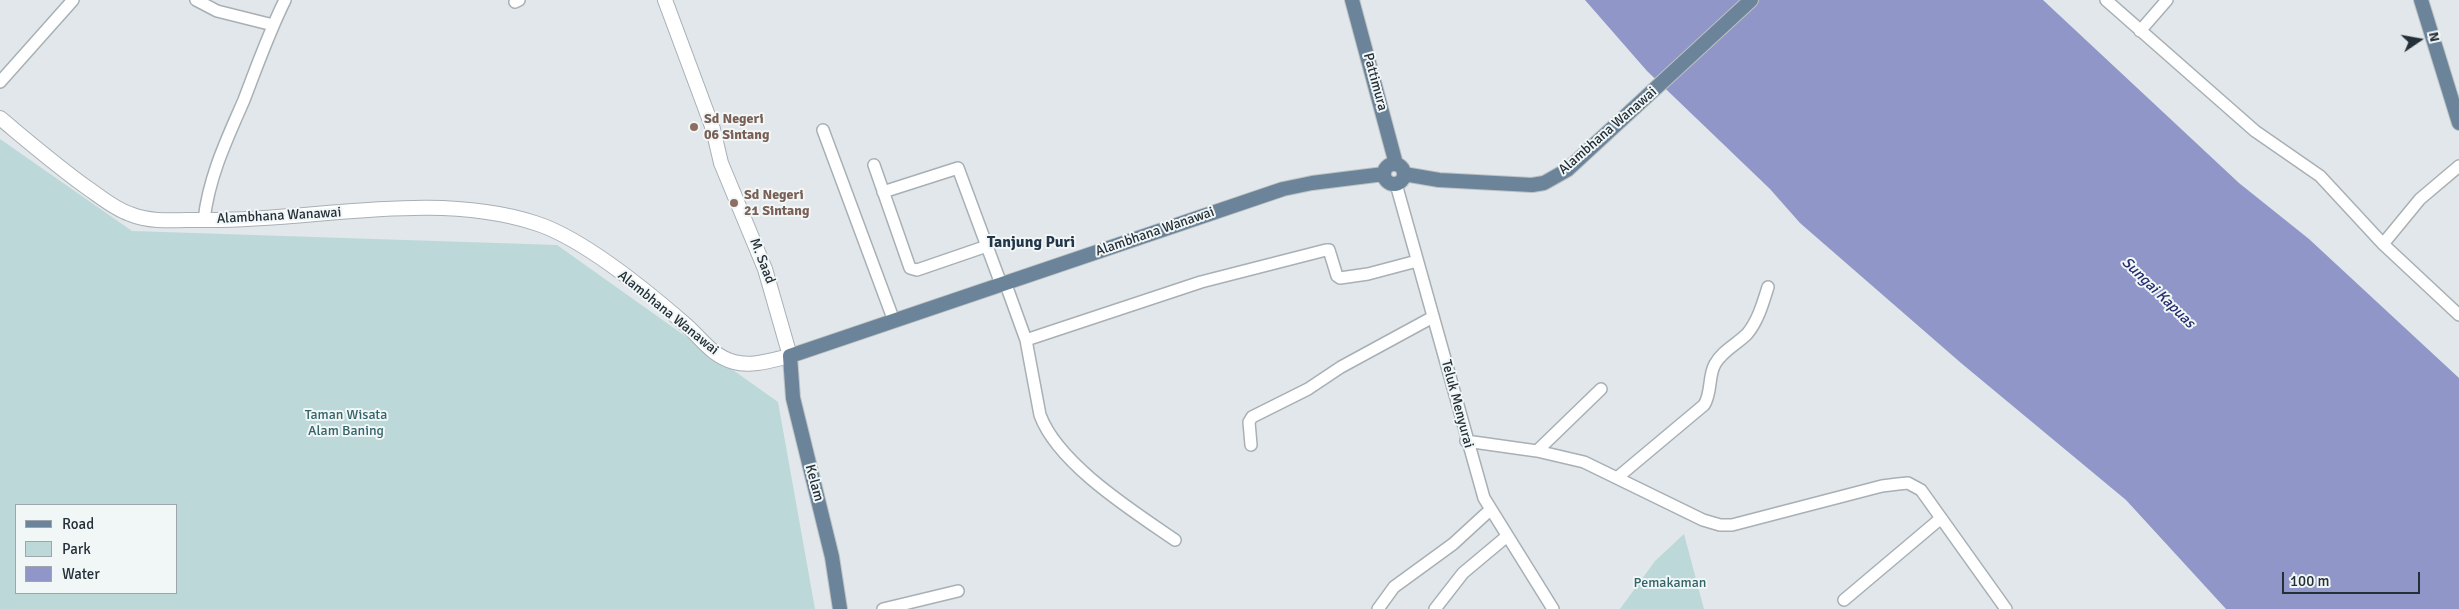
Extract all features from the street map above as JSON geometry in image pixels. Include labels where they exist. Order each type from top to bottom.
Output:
[{"type":"main road","name":"Pattimura","points":[[1352,0],[1398,174]]},
{"type":"main road","name":"Alambhana Wanawai","points":[[790,356],[1283,189],[1312,183],[1384,174],[1386,168],[1398,174],[1439,180],[1532,185],[1544,183],[1561,175],[1592,148],[1751,0]]},
{"type":"main road","points":[[2421,0],[2459,123]]},
{"type":"main road","name":"Kelam","points":[[790,356],[793,398],[832,557],[840,609]]},
{"type":"street","points":[[0,82],[73,0]]},
{"type":"street","points":[[204,220],[206,200],[222,149],[285,0]]},
{"type":"street","name":"M. Saad","points":[[665,0],[713,129],[721,163],[765,269],[790,356]]},
{"type":"street","points":[[2106,0],[2255,131],[2296,157],[2332,188],[2383,244],[2459,315]]},
{"type":"street","points":[[2140,30],[2167,0]]},
{"type":"street","points":[[198,1],[217,11],[273,25]]},
{"type":"street","name":"Alambhana Wanawai","points":[[0,118],[62,169],[115,207],[130,214],[165,220],[238,220],[423,208],[512,216],[569,236],[644,290],[688,326],[715,354],[737,363],[753,364],[790,356]]},
{"type":"street","points":[[823,130],[894,321]]},
{"type":"street","points":[[874,165],[910,268],[917,270],[987,246]]},
{"type":"street","points":[[2383,244],[2420,199],[2459,166]]},
{"type":"street","points":[[883,192],[958,168],[987,246],[1026,340],[1040,415],[1061,449],[1084,472],[1175,540]]},
{"type":"street","name":"Teluk Menyurai","points":[[1398,174],[1417,261],[1476,477],[1490,510],[1553,609]]},
{"type":"street","points":[[1026,340],[1201,282],[1326,250],[1329,250],[1337,276],[1340,278],[1368,274],[1417,261]]},
{"type":"street","points":[[1618,477],[1706,402],[1711,373],[1716,362],[1750,329],[1760,311],[1768,287]]},
{"type":"street","points":[[1251,445],[1249,422],[1252,417],[1308,389],[1341,367],[1433,317]]},
{"type":"street","points":[[1537,451],[1601,389]]},
{"type":"street","points":[[1466,441],[1537,451],[1584,462],[1703,520],[1720,525],[1748,522],[1882,486],[1908,484],[1920,490],[2006,609]]},
{"type":"street","points":[[1378,609],[1394,587],[1454,544],[1490,510]]},
{"type":"street","points":[[1844,600],[1940,519]]},
{"type":"street","points":[[1435,609],[1464,572],[1506,537]]},
{"type":"street","points":[[883,609],[958,591]]},
{"type":"green space","name":"Taman Wisata Alam Baning","points":[[0,139],[132,231],[557,245],[778,402],[815,609],[0,609]]},
{"type":"green space","name":"Pemakaman","points":[[1684,534],[1704,609],[1620,609],[1655,561]]},
{"type":"water","name":"Sungai Kapuas","points":[[1585,0],[2043,0],[2239,183],[2309,239],[2459,378],[2459,609],[2226,609],[2126,500],[1961,363],[1800,223],[1770,189],[1647,71]]},
{"type":"place","name":"Sd Negeri 06 Sintang","points":[[694,127]]},
{"type":"place","name":"Sd Negeri 21 Sintang","points":[[734,203]]},
{"type":"district","name":"Tanjung Puri","points":[[1031,243]]}]
